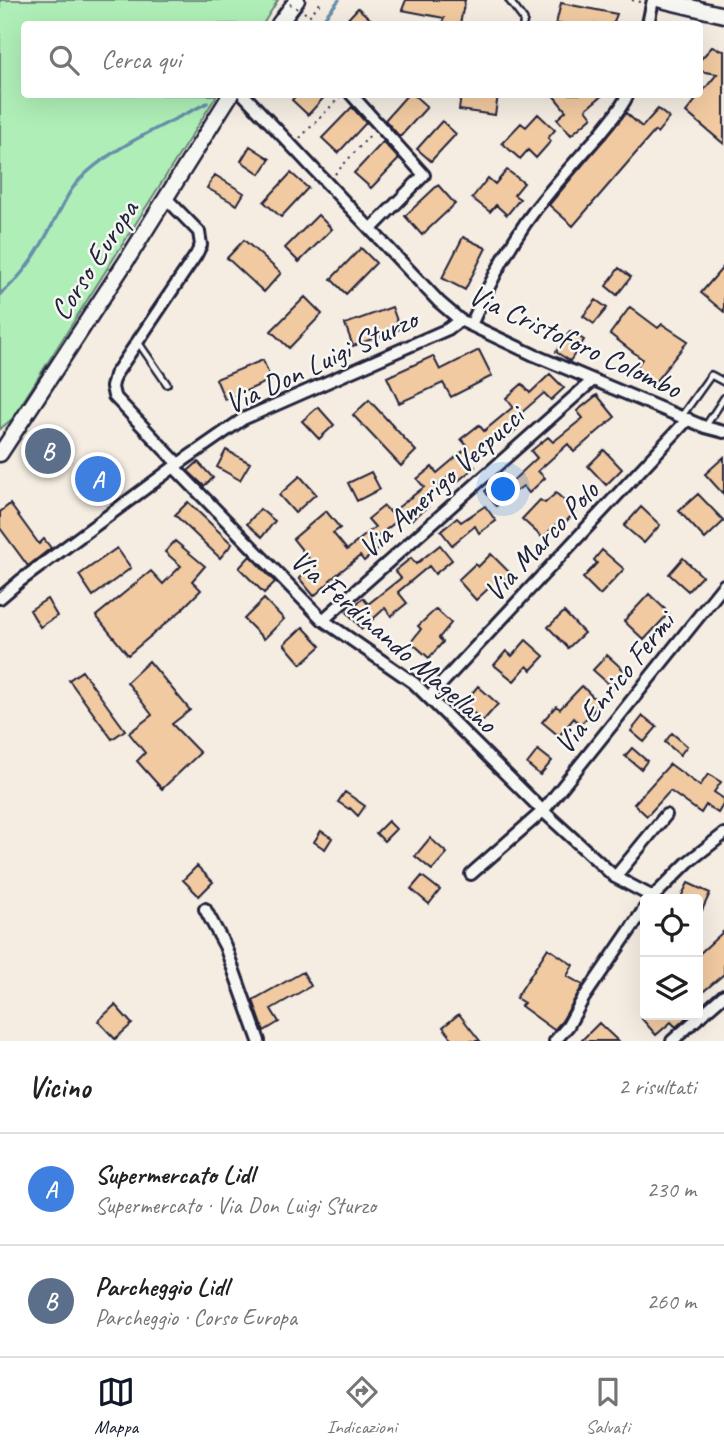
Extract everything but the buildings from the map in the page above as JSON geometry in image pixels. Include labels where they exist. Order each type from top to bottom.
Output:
[{"type":"main road","points":[[661,0],[679,2],[724,15]]},
{"type":"main road","points":[[281,21],[293,4]]},
{"type":"main road","name":"Corso Europa","points":[[0,453],[166,198],[228,98]]},
{"type":"street","points":[[649,21],[653,0]]},
{"type":"street","name":"Via Cristoforo Colombo","points":[[247,98],[439,302],[466,322],[592,381],[724,432]]},
{"type":"street","points":[[355,98],[424,175],[371,229]]},
{"type":"street","points":[[466,322],[523,227],[545,196],[622,107],[626,98]]},
{"type":"street","name":"Via Ferdinando Magellano","points":[[166,198],[199,232],[201,245],[115,375],[112,387],[114,396],[176,466],[323,620],[414,683],[543,811],[615,877],[645,894]]},
{"type":"street","name":"Via Don Luigi Sturzo","points":[[0,598],[243,419],[466,322]]},
{"type":"street","name":"Via Amerigo Vespucci","points":[[323,620],[592,381]]},
{"type":"street","name":"Via Marco Polo","points":[[429,697],[685,418]]},
{"type":"street","name":"Via Enrico Fermi","points":[[471,874],[543,811],[724,585]]},
{"type":"street","points":[[615,877],[666,815]]},
{"type":"street","points":[[656,894],[688,862],[724,834]]},
{"type":"street","points":[[205,909],[226,946],[259,1041]]},
{"type":"street","points":[[555,1041],[568,1026],[583,999],[640,915]]},
{"type":"street","points":[[672,1041],[724,995]]},
{"type":"lane","points":[[509,0],[524,21]]},
{"type":"lane","points":[[138,342],[167,384]]},
{"type":"lane","points":[[685,418],[712,375],[724,382]]},
{"type":"lane","points":[[705,426],[724,398]]},
{"type":"path","points":[[293,4],[309,16],[323,0]]},
{"type":"path","points":[[292,146],[338,98]]},
{"type":"path","points":[[327,183],[379,125]]},
{"type":"green space","points":[[0,0],[278,0],[265,21],[21,21],[21,98],[215,98],[12,419],[0,429]]},
{"type":"waterway","points":[[322,21],[339,0]]},
{"type":"waterway","points":[[0,294],[27,267],[70,192],[83,176],[134,140],[207,103]]},
{"type":"place","name":"Parcheggio Lidl","points":[[48,451]]},
{"type":"place","name":"Supermercato Lidl","points":[[98,479]]}]
